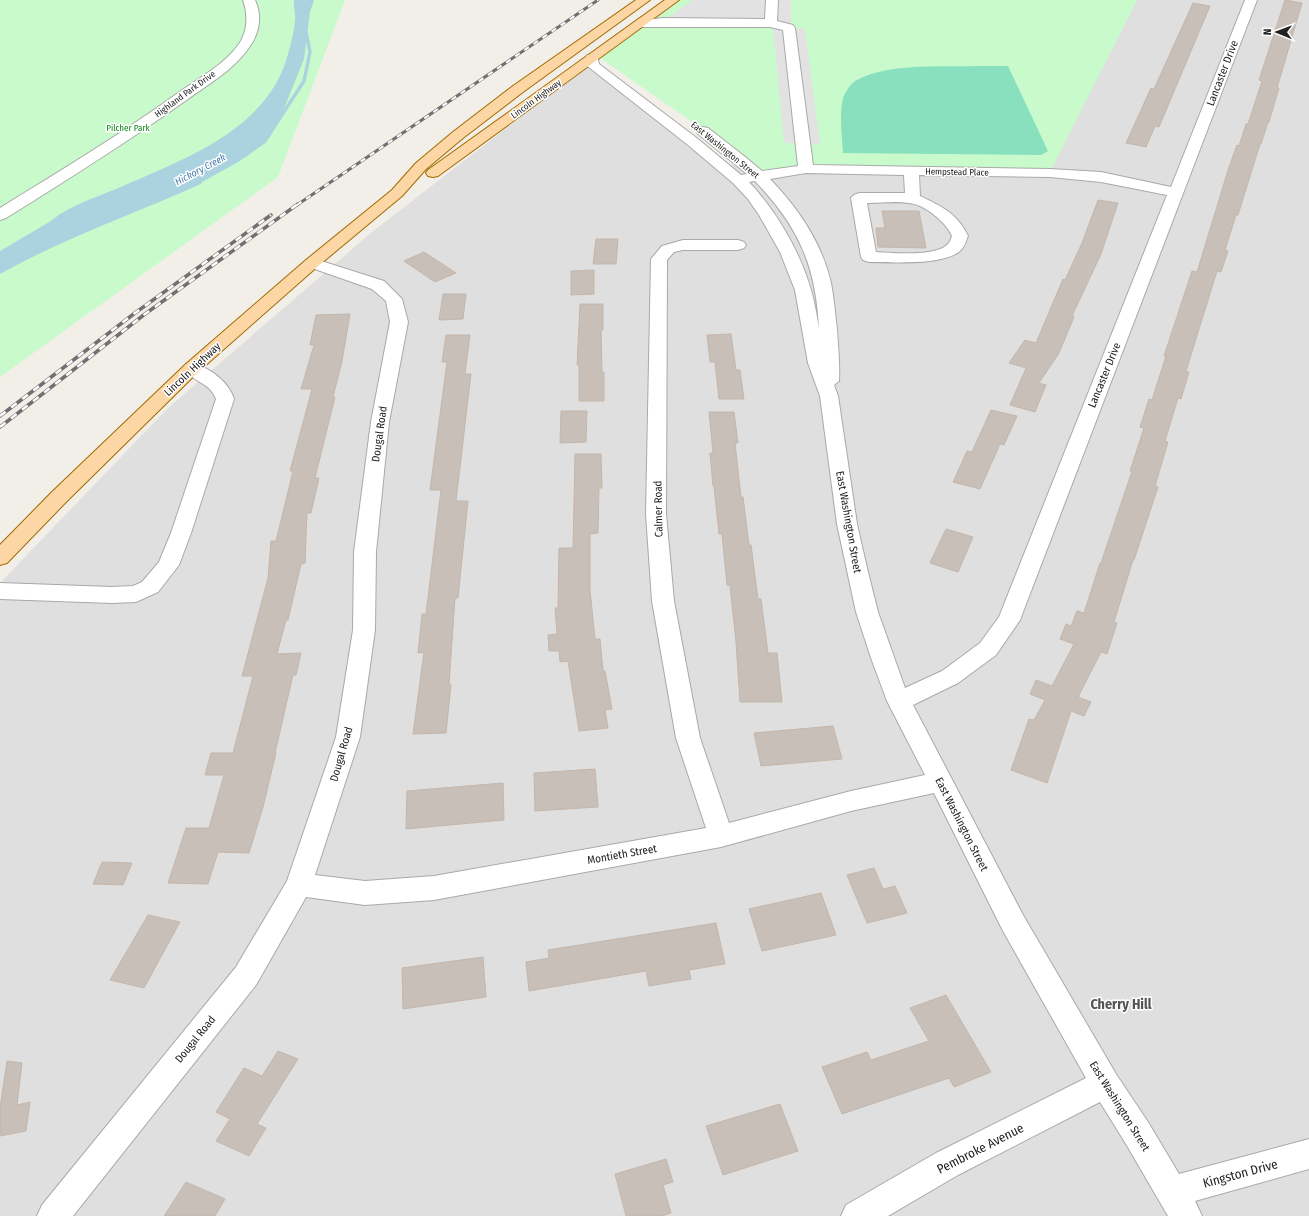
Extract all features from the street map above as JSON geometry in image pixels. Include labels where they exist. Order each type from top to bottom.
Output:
[{"type":"main road","name":"Lincoln Highway","points":[[0,558],[58,497],[192,368],[397,193],[422,166],[458,135],[644,0]]},
{"type":"main road","name":"Lincoln Highway","points":[[397,193],[439,170],[673,0]]},
{"type":"street","name":"Highland Park Drive","points":[[0,215],[166,109],[226,65],[245,45],[253,26],[251,4],[249,0]]},
{"type":"street","points":[[771,23],[772,0]]},
{"type":"street","name":"Lancaster Drive","points":[[899,701],[950,677],[988,649],[1009,620],[1070,460],[1144,276],[1175,192],[1251,0]]},
{"type":"street","points":[[641,24],[663,22],[771,23],[789,28],[806,169]]},
{"type":"street","name":"East Washington Street","points":[[571,52],[606,62],[712,138],[758,176],[776,195],[802,231],[812,250],[819,269],[824,290],[828,318],[831,363],[829,396],[847,524],[867,612],[882,658],[899,701],[1013,923],[1105,1084],[1137,1133],[1179,1204]]},
{"type":"street","name":"East Washington Street","points":[[592,58],[592,65],[699,146],[738,180],[753,196],[775,228],[796,270],[803,290],[817,363],[829,396]]},
{"type":"street","name":"Hempstead Place","points":[[738,180],[806,169],[1050,173],[1101,177],[1175,192]]},
{"type":"street","points":[[911,171],[914,198]]},
{"type":"street","points":[[859,198],[914,198],[948,217],[956,225],[960,236],[955,247],[946,253],[935,256],[869,257],[859,198]]},
{"type":"street","name":"Calmer Road","points":[[721,836],[688,738],[662,601],[656,514],[660,259],[668,249],[683,245],[738,245]]},
{"type":"street","name":"Dougal Road","points":[[53,1216],[246,976],[299,885],[348,737],[364,630],[365,552],[380,422],[399,322],[394,299],[378,285],[312,264]]},
{"type":"street","points":[[0,591],[112,595],[136,594],[150,587],[168,565],[181,533],[225,398],[223,390],[216,382],[192,368]]},
{"type":"street","name":"Montieth Street","points":[[299,885],[365,893],[434,888],[721,836],[851,801],[940,782]]},
{"type":"street","name":"Pembroke Avenue","points":[[857,1216],[947,1164],[1105,1084]]},
{"type":"street","name":"Kingston Drive","points":[[1179,1204],[1309,1154]]},
{"type":"shaded area","points":[[692,0],[791,0],[791,23],[663,22]]},
{"type":"shaded area","points":[[1137,0],[1309,0],[1309,1216],[0,1216],[0,583],[169,407],[372,232],[588,65],[704,159],[763,171],[1050,170]]},
{"type":"shaded area","points":[[773,27],[805,29],[820,144],[784,143]]},
{"type":"green space","name":"Pilcher Park","points":[[0,0],[345,0],[278,177],[0,377]]},
{"type":"green space","points":[[678,0],[1137,0],[1051,170],[763,171],[600,58]]},
{"type":"green space","points":[[934,66],[1008,66],[1048,151],[1041,155],[843,153],[841,112],[843,98],[850,86],[855,81],[874,73],[903,68]]},
{"type":"water","points":[[294,0],[314,0],[310,12],[304,59],[281,116],[264,141],[240,161],[202,182],[201,184],[49,249],[0,274],[0,251],[65,211],[194,154],[219,140],[242,123],[262,104],[278,81],[288,54],[293,33],[295,18]]},
{"type":"building","points":[[1285,0],[1302,3],[1277,88],[1279,88],[1269,122],[1260,144],[1238,215],[1236,215],[1225,250],[1228,251],[1221,272],[1217,271],[1186,371],[1189,372],[1181,399],[1178,398],[1165,441],[1168,442],[1155,486],[1158,487],[1114,622],[1117,623],[1107,654],[1101,652],[1078,697],[1091,702],[1084,716],[1071,711],[1047,783],[1011,770],[1029,719],[1034,720],[1045,700],[1030,694],[1036,680],[1052,686],[1074,644],[1060,639],[1066,624],[1071,626],[1077,611],[1084,613],[1132,471],[1130,471],[1144,428],[1140,427],[1149,399],[1152,400],[1166,356],[1164,356],[1192,271],[1197,272],[1229,167],[1237,145],[1239,146],[1246,124],[1248,124],[1262,81],[1259,80]]},
{"type":"building","points":[[1193,3],[1210,6],[1159,127],[1155,126],[1146,147],[1126,143],[1151,88],[1154,89]]},
{"type":"building","points":[[1098,200],[1118,203],[1101,254],[1072,316],[1074,317],[1059,353],[1039,383],[1046,385],[1035,412],[1010,405],[1026,368],[1009,363],[1025,340],[1036,343],[1063,279],[1065,280],[1082,243]]},
{"type":"building","points":[[882,211],[919,211],[926,248],[878,247],[876,228],[885,228]]},
{"type":"building","points":[[596,239],[618,239],[616,264],[593,264]]},
{"type":"building","points":[[424,252],[456,273],[435,282],[404,261]]},
{"type":"building","points":[[594,270],[594,294],[571,295],[571,271]]},
{"type":"building","points":[[443,294],[466,294],[463,319],[439,320]]},
{"type":"building","points":[[580,304],[603,304],[603,330],[601,330],[602,372],[604,372],[604,401],[579,401],[579,365],[577,365]]},
{"type":"building","points":[[350,314],[342,361],[333,397],[335,397],[315,478],[319,478],[311,513],[307,513],[305,563],[301,564],[288,620],[286,620],[277,654],[301,653],[296,675],[293,675],[263,807],[249,853],[218,852],[208,884],[168,883],[186,828],[209,828],[224,775],[205,775],[211,753],[233,753],[253,676],[242,676],[268,578],[271,541],[276,541],[293,471],[290,471],[312,389],[301,389],[314,345],[310,345],[316,315]]},
{"type":"building","points":[[731,334],[736,370],[740,370],[744,399],[719,399],[715,362],[710,362],[707,335]]},
{"type":"building","points":[[446,335],[470,335],[465,374],[471,374],[456,501],[468,501],[458,598],[455,598],[449,685],[451,685],[446,733],[413,734],[424,652],[418,653],[422,614],[426,614],[441,490],[430,490],[447,362],[442,362]]},
{"type":"building","points":[[991,410],[1017,416],[1004,445],[1000,444],[980,489],[953,482],[967,451],[972,452]]},
{"type":"building","points":[[561,411],[587,411],[586,442],[560,443]]},
{"type":"building","points":[[709,412],[734,412],[738,443],[735,443],[741,497],[743,497],[749,545],[751,545],[758,599],[761,599],[768,653],[777,653],[782,702],[740,702],[730,585],[727,585],[722,534],[719,534],[713,486],[710,453],[713,453]]},
{"type":"building","points":[[575,454],[601,454],[602,488],[599,488],[598,533],[590,534],[590,590],[595,639],[600,639],[603,671],[605,671],[612,709],[605,710],[608,728],[579,731],[568,661],[560,662],[559,651],[549,651],[548,635],[557,634],[555,608],[558,608],[559,548],[573,548]]},
{"type":"building","points":[[946,529],[973,537],[958,572],[930,563]]},
{"type":"building","points":[[833,726],[842,759],[761,766],[754,733]]},
{"type":"building","points":[[595,769],[598,807],[535,811],[534,773]]},
{"type":"building","points":[[503,783],[504,820],[406,829],[407,791]]},
{"type":"building","points":[[102,862],[132,863],[123,885],[93,884]]},
{"type":"building","points":[[874,868],[883,889],[895,886],[907,913],[867,923],[847,875]]},
{"type":"building","points":[[821,893],[836,935],[762,951],[749,909]]},
{"type":"building","points":[[148,915],[180,922],[144,988],[110,980]]},
{"type":"building","points":[[716,923],[725,964],[689,970],[691,979],[649,986],[646,971],[529,991],[526,962],[549,958],[548,950]]},
{"type":"building","points":[[483,957],[486,997],[403,1009],[402,968]]},
{"type":"building","points":[[946,995],[991,1072],[954,1087],[949,1078],[842,1114],[822,1067],[867,1052],[871,1060],[929,1041],[910,1008]]},
{"type":"building","points":[[278,1051],[298,1059],[257,1124],[266,1128],[249,1156],[216,1141],[230,1119],[216,1112],[244,1068],[262,1076]]},
{"type":"building","points":[[7,1061],[22,1063],[17,1105],[30,1102],[26,1131],[0,1136],[0,1108]]},
{"type":"building","points":[[780,1104],[798,1151],[723,1175],[706,1126]]},
{"type":"building","points":[[666,1159],[673,1182],[663,1185],[671,1213],[662,1216],[626,1216],[615,1174]]},
{"type":"building","points":[[186,1182],[225,1199],[215,1216],[164,1216]]},
{"type":"waterway","name":"Hickory Creek","points":[[244,156],[265,141],[304,81],[310,52],[305,27]]},
{"type":"railway","points":[[297,205],[598,0]]},
{"type":"railway","points":[[0,427],[145,314],[298,204]]},
{"type":"railway","points":[[0,416],[135,313],[271,215]]},
{"type":"district","name":"Cherry Hill","points":[[1121,1004]]}]
